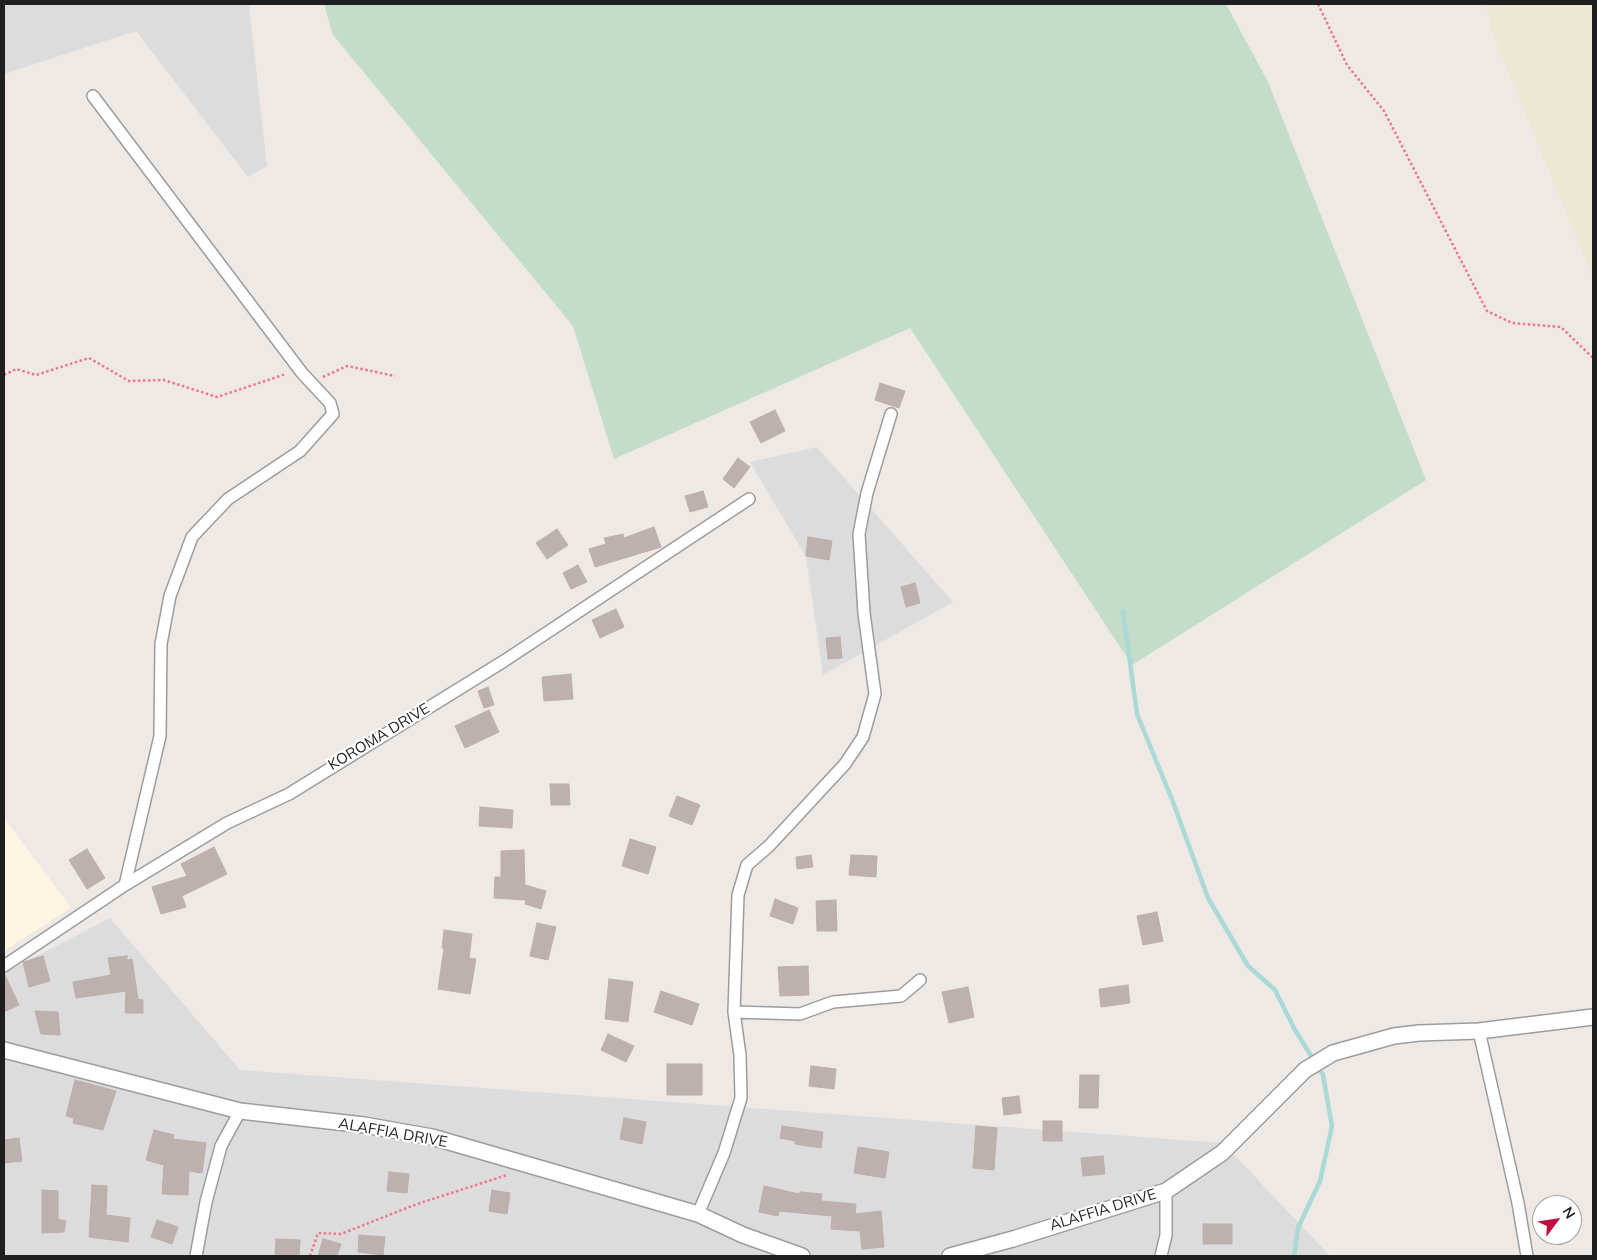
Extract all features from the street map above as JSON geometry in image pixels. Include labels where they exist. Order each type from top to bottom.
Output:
[{"type":"street","points":[[93,96],[302,373],[330,403],[333,414],[300,452],[228,499],[192,537],[170,596],[161,644],[160,736],[125,885]]},
{"type":"street","points":[[698,1214],[724,1153],[741,1098],[740,1055],[734,1012],[738,895],[748,865],[845,764],[862,737],[875,694],[864,613],[859,534],[867,493],[891,414]]},
{"type":"street","name":"KOROMA DRIVE","points":[[4,966],[125,885],[235,819],[289,794],[534,642],[749,499]]},
{"type":"street","points":[[734,1012],[800,1014],[833,1002],[901,996],[920,980]]},
{"type":"street","name":"ALAFFIA DRIVE","points":[[950,1256],[1013,1239],[1166,1191],[1222,1153],[1305,1070],[1333,1054],[1394,1036],[1419,1032],[1479,1032],[1593,1017]]},
{"type":"street","points":[[1479,1032],[1518,1203],[1527,1256]]},
{"type":"street","name":"ALAFFIA DRIVE","points":[[4,1050],[240,1111],[364,1125],[432,1137],[698,1214],[743,1235],[802,1256]]},
{"type":"street","points":[[196,1256],[206,1202],[221,1146],[240,1111]]},
{"type":"street","points":[[1161,1256],[1166,1235],[1166,1191]]},
{"type":"path","points":[[1318,4],[1347,66],[1384,111],[1487,311],[1512,323],[1561,327],[1593,358]]},
{"type":"path","points":[[4,375],[16,369],[36,375],[88,358],[128,382],[164,380],[217,398],[294,371],[320,378],[347,366],[395,376]]},
{"type":"path","points":[[310,1256],[318,1234],[342,1234],[417,1204],[520,1170],[524,1165]]},
{"type":"shaded area","points":[[4,4],[249,4],[267,166],[248,177],[136,31],[4,74]]},
{"type":"shaded area","points":[[1486,4],[1593,4],[1593,278],[1491,30]]},
{"type":"shaded area","points":[[817,447],[953,602],[823,675],[806,557],[750,462]]},
{"type":"shaded area","points":[[4,818],[71,908],[4,951]]},
{"type":"shaded area","points":[[110,918],[240,1070],[1223,1143],[1330,1256],[4,1256],[4,973]]},
{"type":"green space","points":[[324,4],[1226,4],[1268,82],[1426,480],[1132,665],[910,328],[614,459],[573,326],[333,35]]},
{"type":"building","points":[[880,383],[905,391],[899,408],[875,400]]},
{"type":"building","points":[[775,410],[785,431],[761,443],[750,422]]},
{"type":"building","points":[[738,458],[750,467],[734,488],[723,479]]},
{"type":"building","points":[[703,491],[708,507],[690,512],[685,496]]},
{"type":"building","points":[[654,527],[661,547],[595,567],[589,549],[606,544],[604,538],[623,534],[624,538]]},
{"type":"building","points":[[557,529],[568,545],[547,559],[536,543]]},
{"type":"building","points":[[808,537],[832,541],[829,560],[806,556]]},
{"type":"building","points":[[578,565],[587,582],[571,589],[563,573]]},
{"type":"building","points":[[915,583],[920,603],[906,607],[901,587]]},
{"type":"building","points":[[616,609],[624,627],[600,638],[592,620]]},
{"type":"building","points":[[840,637],[842,658],[828,659],[826,638]]},
{"type":"building","points":[[571,674],[573,699],[544,701],[542,677]]},
{"type":"building","points":[[488,687],[494,705],[484,708],[478,691]]},
{"type":"building","points":[[489,710],[499,732],[465,748],[455,726]]},
{"type":"building","points":[[550,784],[569,784],[570,805],[551,805]]},
{"type":"building","points":[[677,796],[700,805],[692,825],[669,816]]},
{"type":"building","points":[[480,807],[513,810],[512,828],[479,826]]},
{"type":"building","points":[[630,839],[656,847],[648,874],[622,866]]},
{"type":"building","points":[[214,847],[227,874],[182,896],[186,907],[161,914],[152,887],[187,876],[181,864]]},
{"type":"building","points":[[87,849],[105,878],[87,889],[69,860]]},
{"type":"building","points":[[524,850],[525,885],[546,891],[541,909],[525,904],[526,900],[494,898],[495,877],[501,877],[501,851]]},
{"type":"building","points":[[811,855],[813,867],[797,869],[796,857]]},
{"type":"building","points":[[851,855],[877,856],[876,877],[849,875]]},
{"type":"building","points":[[775,899],[798,908],[793,924],[770,916]]},
{"type":"building","points":[[836,900],[837,931],[817,931],[816,901]]},
{"type":"building","points":[[1157,912],[1163,941],[1143,945],[1137,916]]},
{"type":"building","points":[[537,923],[556,927],[548,960],[530,956]]},
{"type":"building","points":[[444,930],[472,934],[469,958],[476,959],[470,994],[438,989],[444,948],[442,948]]},
{"type":"building","points":[[43,956],[50,981],[29,987],[23,962]]},
{"type":"building","points":[[127,956],[127,960],[132,959],[138,999],[143,1000],[143,1013],[125,1013],[126,991],[76,998],[73,982],[111,975],[108,958]]},
{"type":"building","points":[[808,966],[809,995],[780,996],[778,967]]},
{"type":"building","points":[[4,973],[19,1005],[4,1012]]},
{"type":"building","points":[[609,979],[633,982],[628,1022],[605,1019]]},
{"type":"building","points":[[1128,985],[1130,1003],[1101,1007],[1099,989]]},
{"type":"building","points":[[968,987],[974,1017],[949,1023],[942,992]]},
{"type":"building","points":[[661,991],[699,1004],[692,1025],[654,1012]]},
{"type":"building","points":[[35,1011],[58,1012],[60,1035],[41,1034]]},
{"type":"building","points":[[608,1034],[634,1046],[626,1062],[601,1050]]},
{"type":"building","points":[[667,1064],[702,1064],[702,1095],[667,1095]]},
{"type":"building","points":[[811,1066],[836,1069],[834,1089],[809,1086]]},
{"type":"building","points":[[1080,1075],[1099,1075],[1098,1108],[1079,1108]]},
{"type":"building","points":[[75,1080],[116,1091],[103,1130],[73,1123],[74,1118],[66,1116]]},
{"type":"building","points":[[1019,1096],[1021,1113],[1004,1115],[1002,1098]]},
{"type":"building","points":[[624,1118],[646,1122],[642,1144],[620,1139]]},
{"type":"building","points":[[1043,1121],[1062,1121],[1062,1141],[1043,1141]]},
{"type":"building","points":[[782,1126],[823,1132],[821,1148],[795,1144],[795,1141],[780,1138]]},
{"type":"building","points":[[976,1126],[997,1128],[994,1170],[973,1168]]},
{"type":"building","points":[[154,1130],[174,1135],[173,1139],[206,1143],[202,1173],[189,1171],[188,1195],[162,1194],[164,1165],[146,1160]]},
{"type":"building","points":[[19,1138],[22,1161],[4,1163],[4,1140]]},
{"type":"building","points":[[858,1147],[889,1152],[885,1178],[854,1173]]},
{"type":"building","points":[[1103,1156],[1105,1174],[1083,1176],[1081,1158]]},
{"type":"building","points":[[389,1172],[409,1174],[407,1193],[387,1191]]},
{"type":"building","points":[[92,1185],[107,1186],[106,1215],[130,1218],[128,1242],[89,1237]]},
{"type":"building","points":[[764,1186],[799,1194],[800,1192],[822,1194],[821,1201],[856,1204],[855,1214],[881,1211],[884,1247],[862,1249],[860,1231],[831,1229],[832,1216],[779,1211],[778,1216],[759,1212]]},
{"type":"building","points":[[42,1190],[58,1191],[58,1219],[66,1221],[64,1232],[42,1233]]},
{"type":"building","points":[[492,1190],[510,1193],[507,1214],[489,1211]]},
{"type":"building","points":[[157,1220],[178,1227],[172,1244],[151,1237]]},
{"type":"building","points":[[1203,1224],[1232,1224],[1232,1244],[1203,1244]]},
{"type":"building","points":[[359,1235],[385,1237],[383,1255],[358,1252]]},
{"type":"building","points":[[276,1239],[300,1240],[299,1256],[275,1256]]},
{"type":"building","points":[[323,1239],[341,1244],[337,1256],[318,1256]]},
{"type":"waterway","points":[[1123,611],[1137,714],[1173,802],[1208,898],[1248,966],[1275,990],[1295,1030],[1323,1075],[1332,1126],[1320,1181],[1298,1228],[1294,1256]]}]
